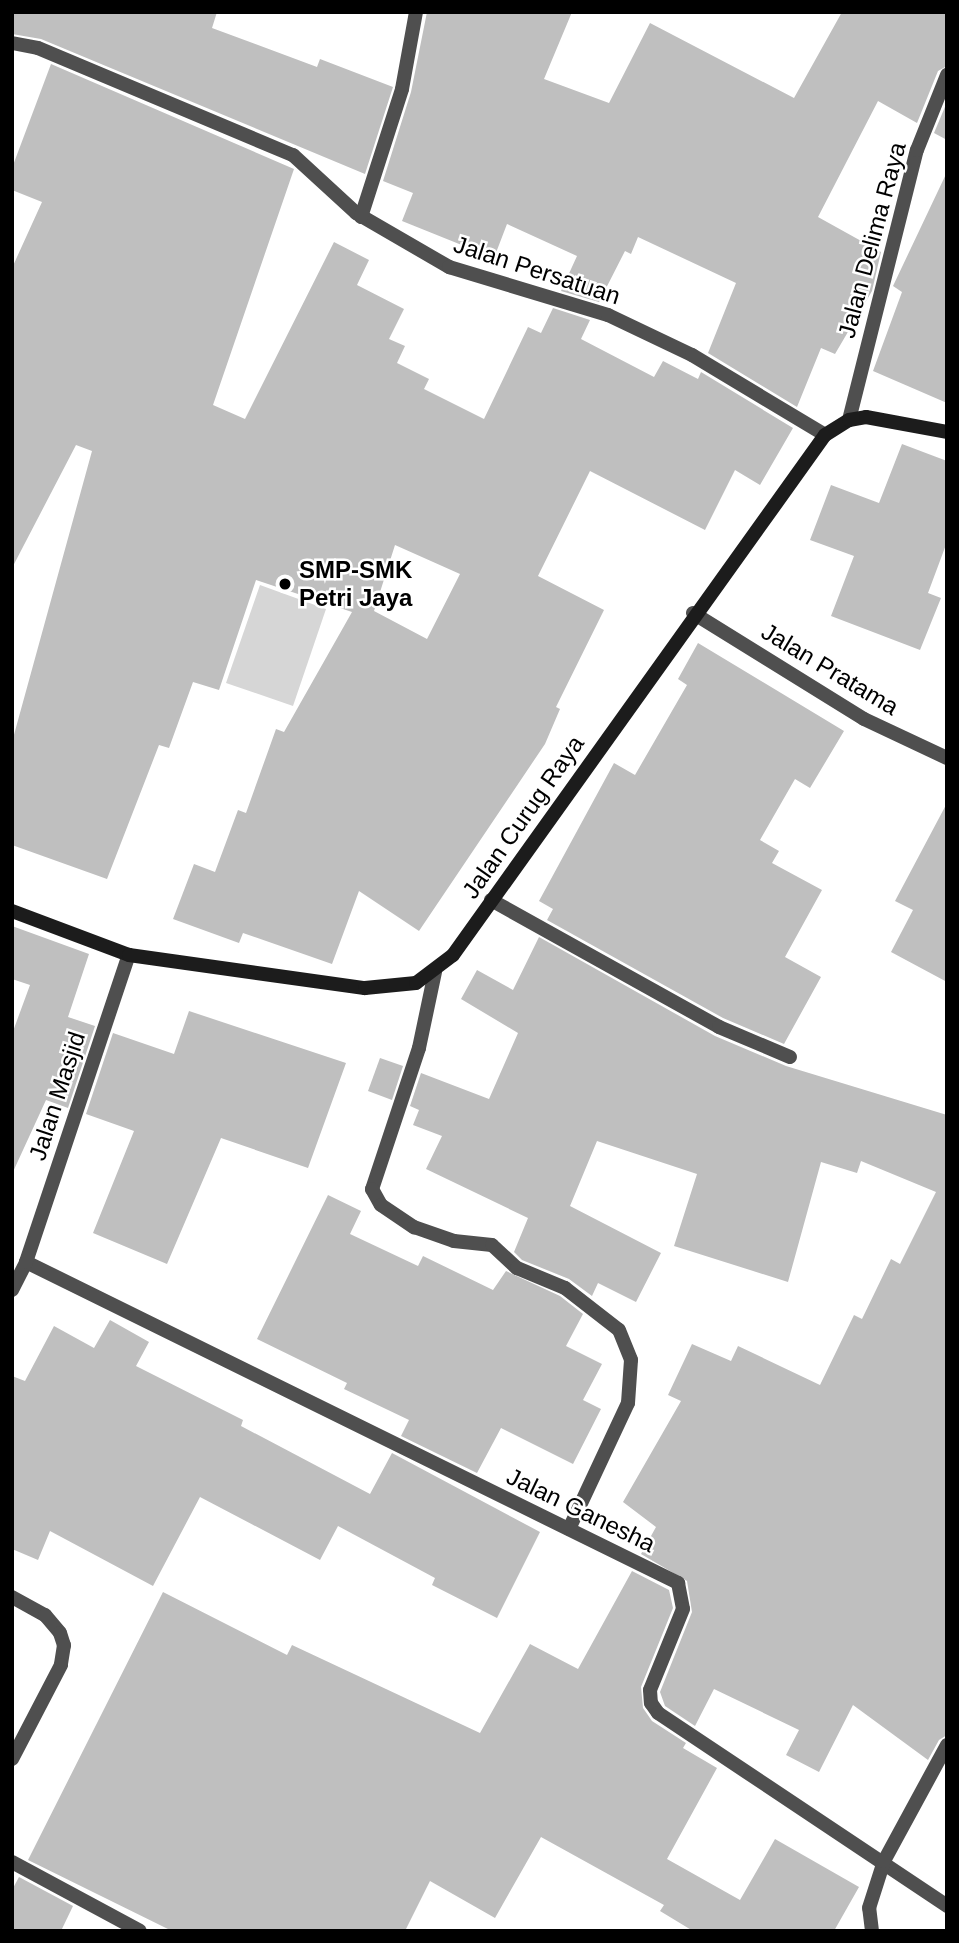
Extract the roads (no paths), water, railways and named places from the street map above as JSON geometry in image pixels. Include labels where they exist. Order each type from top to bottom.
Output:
[{"type":"street","points":[[361,217],[402,89],[416,12]]},
{"type":"street","name":"Jalan Persatuan","points":[[12,43],[38,48],[293,155],[361,217],[449,267],[608,314],[692,355],[825,435]]},
{"type":"street","name":"Jalan Delima Raya","points":[[849,420],[917,150],[947,75]]},
{"type":"street","name":"Jalan Curug Raya","points":[[12,911],[129,955],[365,988],[416,983],[435,972],[453,955],[693,613],[825,435],[849,420],[883,417],[947,432]]},
{"type":"street","name":"Jalan Pratama","points":[[693,613],[864,719],[947,758]]},
{"type":"street","points":[[491,900],[719,1027],[790,1057]]},
{"type":"street","name":"Jalan Masjid","points":[[12,1290],[26,1262],[129,955]]},
{"type":"street","points":[[435,972],[419,1048],[372,1189],[381,1205],[414,1227],[454,1241],[492,1245],[517,1268],[565,1288],[619,1330],[631,1360],[628,1404],[569,1530]]},
{"type":"street","name":"Jalan Ganesha","points":[[26,1262],[678,1583],[683,1609],[650,1690],[651,1703],[658,1713],[884,1861],[947,1906]]},
{"type":"street","points":[[12,1597],[45,1615],[60,1633],[64,1645],[61,1665],[12,1759]]},
{"type":"street","points":[[872,1931],[869,1908],[884,1861],[947,1745]]},
{"type":"street","points":[[12,1862],[140,1931]]},
{"type":"place","name":"SMP-SMK Petri Jaya","points":[[285,584]]}]
